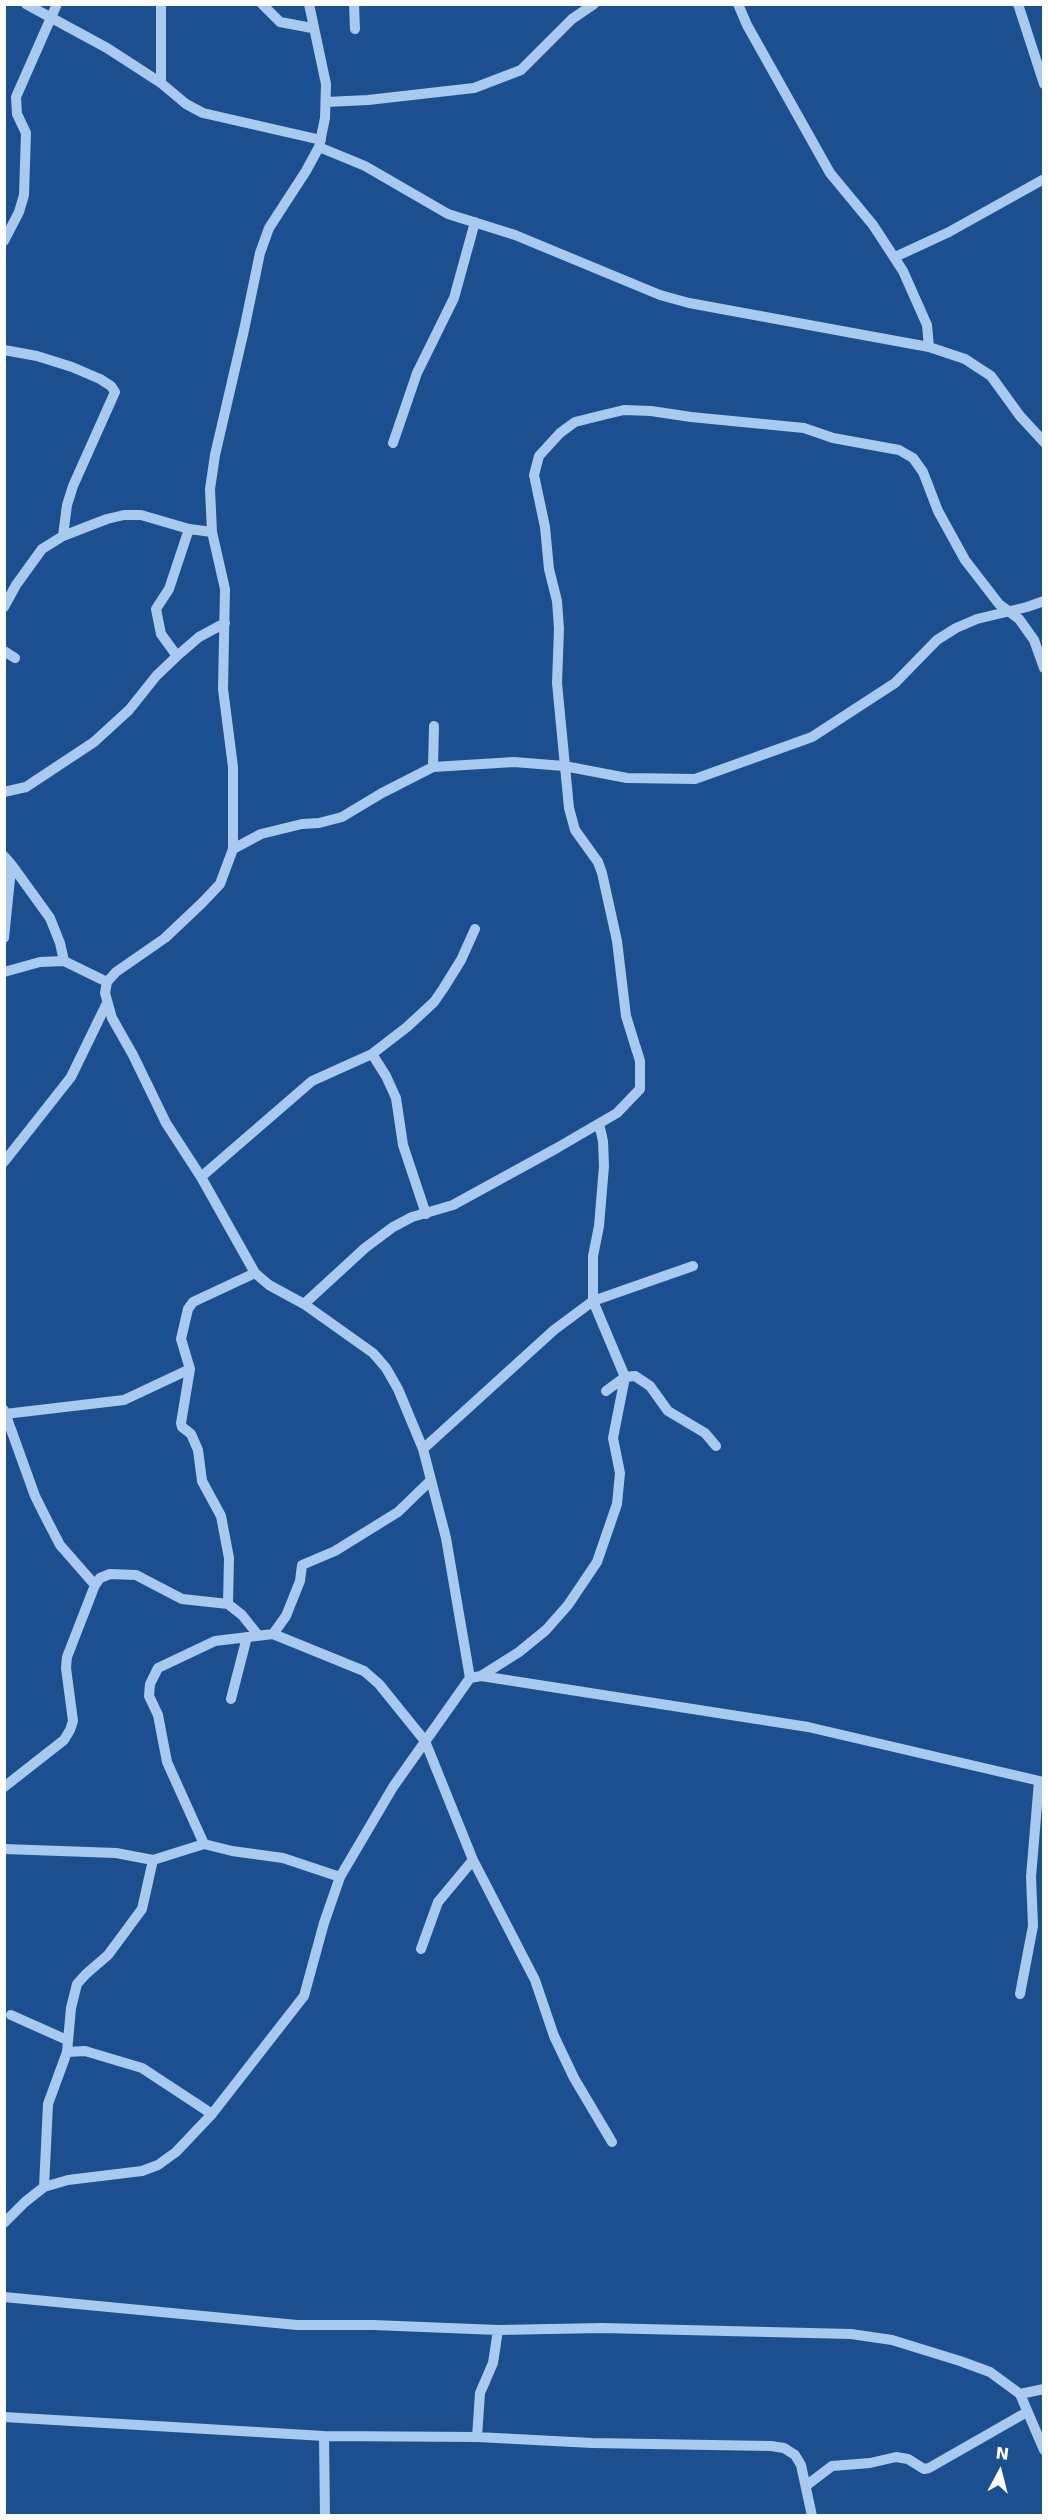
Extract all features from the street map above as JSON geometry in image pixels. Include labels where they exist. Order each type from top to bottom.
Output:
[{"type":"street","points":[[26,4],[50,20],[106,48],[161,83],[202,114],[320,143],[448,214],[515,236],[640,287],[689,303],[929,347],[965,359],[992,376],[1020,416],[1044,442]]},
{"type":"street","points":[[4,241],[20,213],[24,195],[26,133],[17,114],[16,97],[57,4]]},
{"type":"street","points":[[161,4],[161,83]]},
{"type":"street","points":[[262,4],[280,22],[312,28]]},
{"type":"street","points":[[309,4],[312,28],[326,84],[326,102],[320,143],[306,171],[269,228],[260,253],[215,455],[210,489],[212,532],[224,580],[223,689],[235,794],[232,849],[219,884],[202,903],[171,933],[116,972],[107,982],[106,1005],[166,1123],[201,1177],[255,1273],[269,1285],[304,1304],[373,1353],[386,1368],[405,1403],[423,1449],[450,1556],[470,1678]]},
{"type":"street","points":[[354,4],[355,29]]},
{"type":"street","points":[[326,102],[368,100],[474,88],[521,70],[572,19],[594,4]]},
{"type":"street","points":[[738,4],[747,25],[830,172],[873,225],[895,257],[927,325],[929,347]]},
{"type":"street","points":[[1018,4],[1044,84]]},
{"type":"street","points":[[895,257],[949,232],[1044,179]]},
{"type":"street","points":[[393,443],[417,374],[454,298],[475,222]]},
{"type":"street","points":[[4,350],[37,356],[72,367],[105,382],[115,392],[73,486],[67,504],[63,536]]},
{"type":"street","points":[[304,1304],[385,1232],[412,1217],[453,1205],[599,1124],[617,1113],[638,1092],[641,1084],[640,1061],[626,1016],[619,949],[602,873],[598,862],[586,848],[572,820],[564,766],[562,717],[557,682],[559,629],[557,601],[549,569],[545,527],[534,475],[539,456],[560,433],[575,422],[624,410],[651,411],[804,428],[833,438],[899,450],[913,458],[923,472],[938,512],[965,560],[992,596],[1019,619],[1034,640],[1044,668]]},
{"type":"street","points":[[4,607],[15,585],[42,549],[63,536],[107,519],[124,515],[141,515],[189,529],[212,532]]},
{"type":"street","points":[[177,656],[161,634],[156,609],[169,590],[189,529]]},
{"type":"street","points":[[232,849],[261,834],[302,824],[319,824],[342,817],[433,767],[514,762],[564,766],[627,778],[687,781],[716,773],[812,737],[895,683],[937,640],[956,628],[977,619],[1044,601]]},
{"type":"street","points":[[4,792],[26,787],[94,742],[129,710],[157,675],[177,656],[199,637],[225,623]]},
{"type":"street","points":[[4,651],[15,658]]},
{"type":"street","points":[[433,767],[434,726]]},
{"type":"street","points":[[8,860],[50,918],[64,961]]},
{"type":"street","points":[[4,938],[8,860]]},
{"type":"street","points":[[201,1177],[312,1081],[372,1054],[407,1027],[434,1002],[461,960],[475,929]]},
{"type":"street","points":[[4,972],[40,962],[64,961],[107,982]]},
{"type":"street","points":[[4,1162],[71,1077],[106,1005]]},
{"type":"street","points":[[372,1054],[396,1098],[403,1145],[426,1214]]},
{"type":"street","points":[[481,1676],[519,1653],[546,1630],[568,1605],[597,1562],[614,1517],[620,1488],[618,1458],[613,1438],[625,1377],[592,1301],[593,1256],[599,1226],[604,1166],[603,1141],[599,1124]]},
{"type":"street","points":[[423,1449],[554,1330],[592,1301],[693,1266]]},
{"type":"street","points":[[228,1604],[229,1558],[221,1516],[202,1481],[198,1450],[191,1434],[181,1425],[190,1369],[181,1336],[190,1305],[255,1273]]},
{"type":"street","points":[[5,1414],[124,1400],[190,1369]]},
{"type":"street","points":[[606,1391],[625,1377],[635,1376],[650,1386],[668,1411],[705,1433],[716,1446]]},
{"type":"street","points":[[4,1410],[34,1496],[60,1545],[95,1585]]},
{"type":"street","points":[[273,1634],[290,1607],[300,1581],[302,1565],[334,1551],[398,1512],[430,1481]]},
{"type":"street","points":[[4,1787],[64,1740],[70,1730],[73,1721],[66,1668],[67,1657],[95,1585],[104,1575],[130,1574],[182,1599],[228,1604],[242,1615],[253,1636],[231,1699]]},
{"type":"street","points":[[204,1844],[167,1761],[149,1688],[153,1675],[166,1662],[215,1641],[273,1634],[364,1671],[379,1684],[425,1741],[473,1860],[535,1980],[555,2036],[574,2078],[612,2142]]},
{"type":"street","points":[[4,2223],[44,2187],[68,2180],[142,2172],[158,2165],[176,2152],[212,2114],[304,1996],[324,1923],[340,1878],[387,1796],[470,1678],[481,1676],[808,1727],[1041,1781],[1031,1877],[1034,1926],[1020,1994]]},
{"type":"street","points":[[4,1849],[116,1853],[153,1860],[204,1844],[231,1851],[283,1858],[340,1878]]},
{"type":"street","points":[[44,2187],[48,2104],[67,2052],[71,2008],[77,1984],[108,1955],[138,1915],[146,1900],[153,1860]]},
{"type":"street","points":[[421,1949],[438,1902],[473,1860]]},
{"type":"street","points":[[11,2014],[67,2040]]},
{"type":"street","points":[[67,2052],[85,2051],[142,2068],[212,2114]]},
{"type":"street","points":[[4,2297],[297,2325],[373,2325],[498,2330],[613,2328],[874,2336],[926,2350],[990,2372],[1020,2394],[1044,2450]]},
{"type":"street","points":[[477,2437],[480,2393],[493,2363],[498,2330]]},
{"type":"street","points":[[1020,2394],[1044,2389]]},
{"type":"street","points":[[807,2485],[832,2466],[864,2464],[896,2457],[903,2457],[924,2469],[929,2468],[1028,2412]]},
{"type":"street","points":[[4,2417],[324,2436],[477,2437],[592,2443],[771,2446],[784,2448],[795,2455],[801,2465],[812,2516]]},
{"type":"street","points":[[324,2436],[325,2516]]}]
